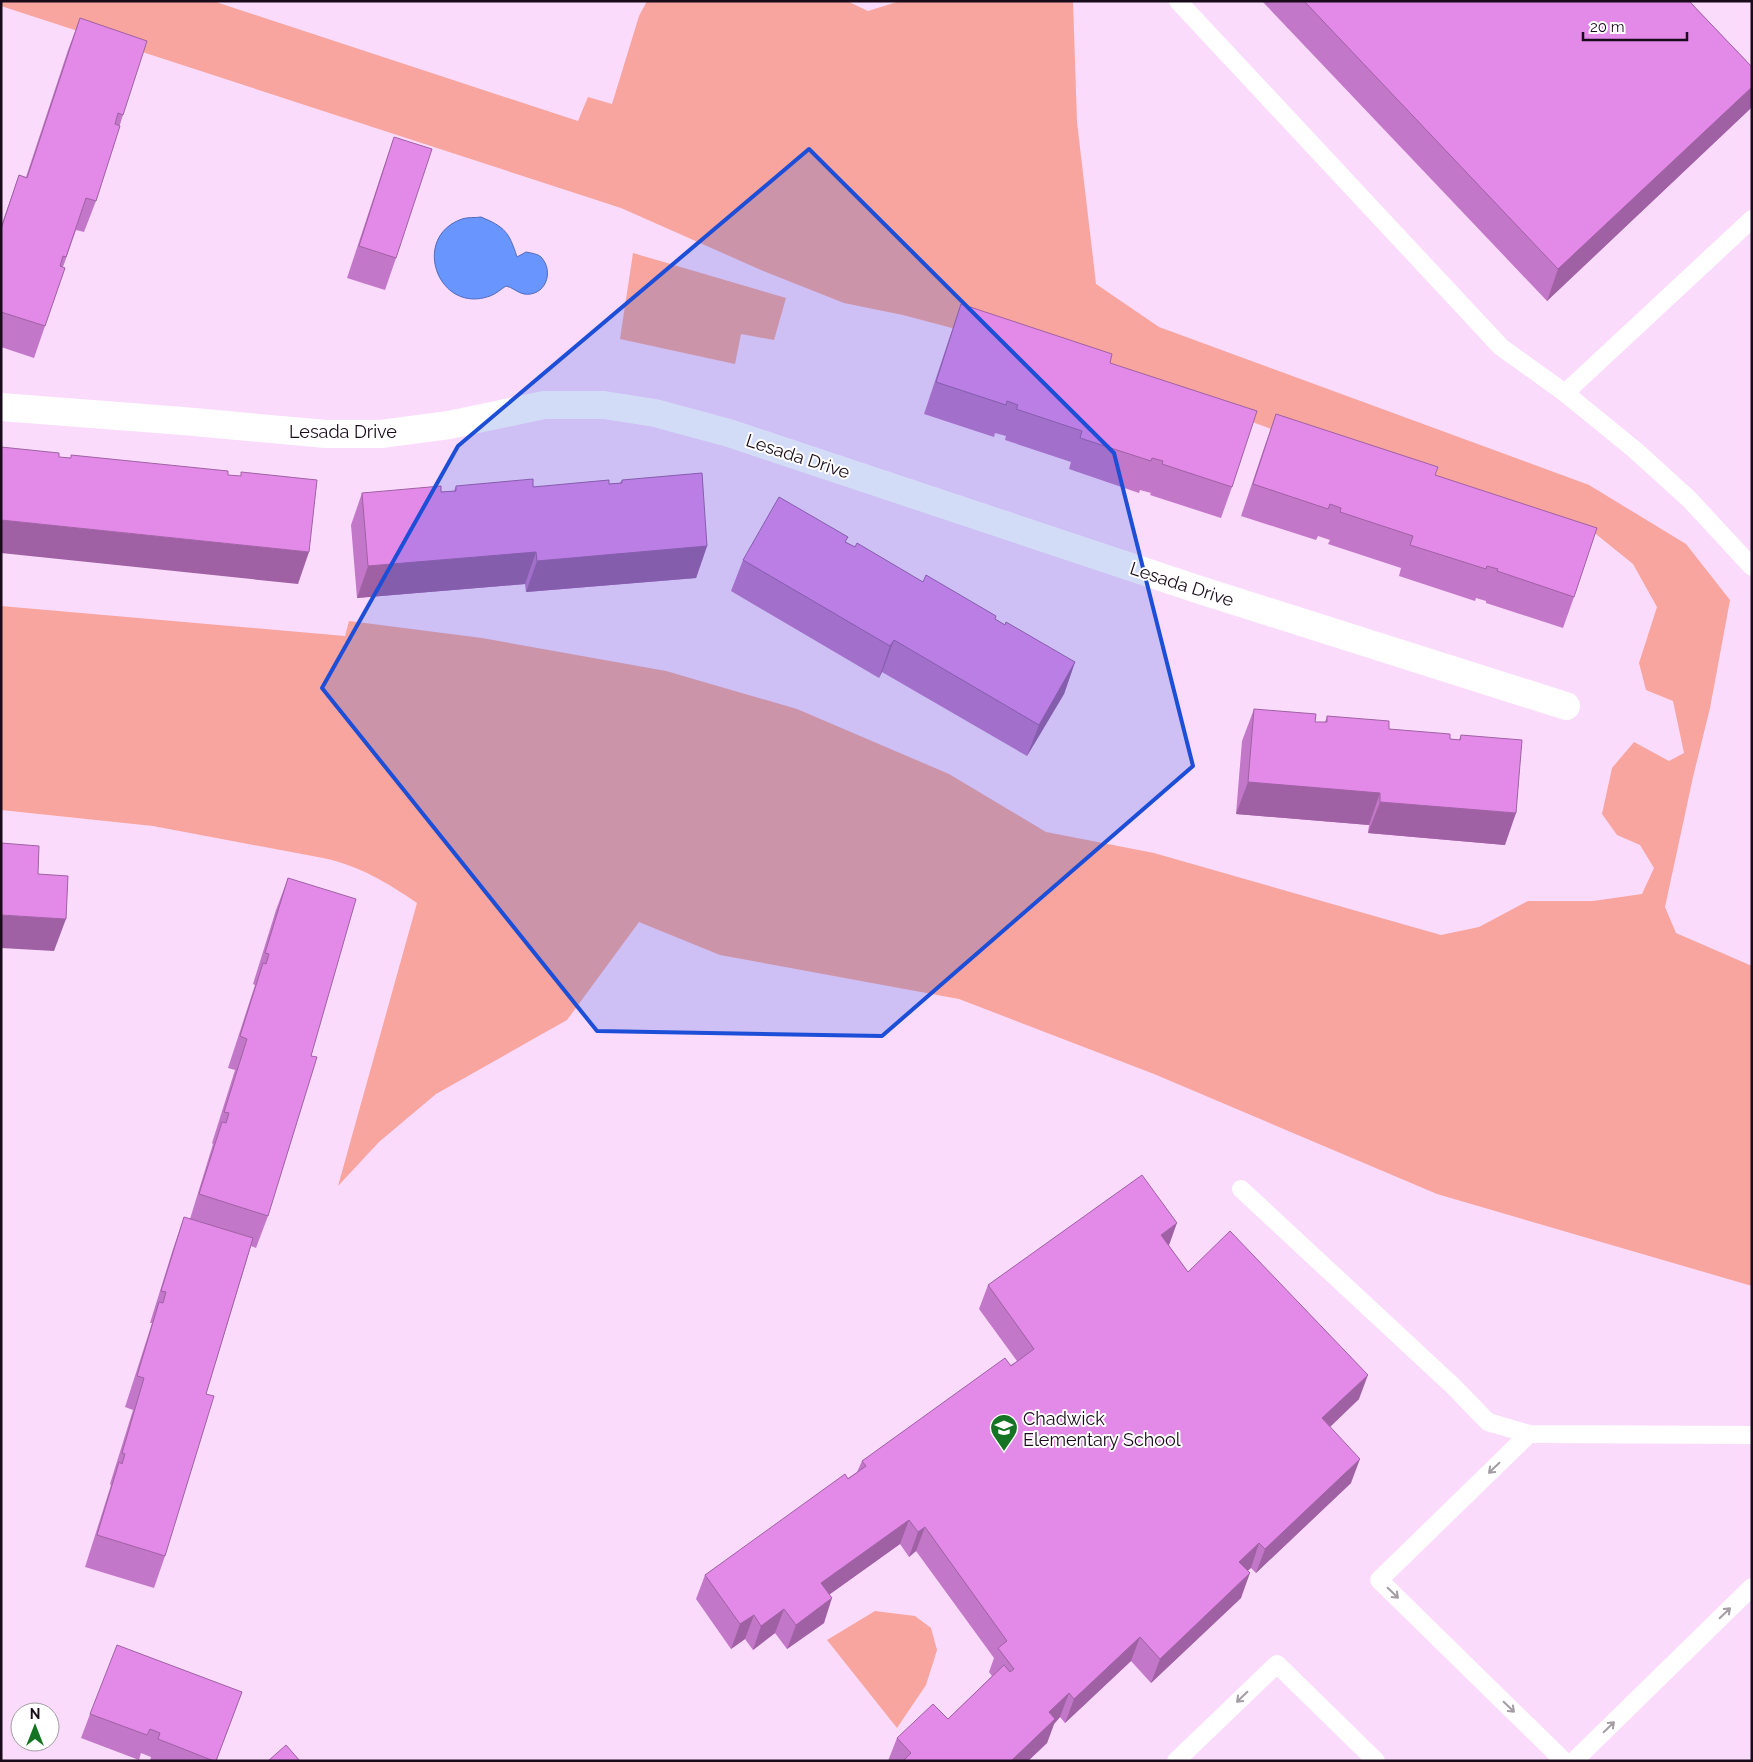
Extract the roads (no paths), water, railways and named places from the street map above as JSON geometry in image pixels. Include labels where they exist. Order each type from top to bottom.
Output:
[{"type":"street","name":"Lesada Drive","points":[[1,407],[326,434],[400,432],[449,425],[544,405],[604,405],[655,413],[729,433],[1200,590],[1566,706]]},
{"type":"lane","points":[[1178,1],[1502,346],[1565,393],[1634,450],[1688,499],[1752,567]]},
{"type":"lane","points":[[1565,393],[1752,219]]},
{"type":"lane","points":[[1241,1188],[1453,1386],[1488,1422],[1529,1434],[1752,1435]]},
{"type":"lane","points":[[1529,1434],[1379,1580],[1564,1761]]},
{"type":"lane","points":[[1574,1761],[1752,1587]]},
{"type":"lane","points":[[1176,1761],[1277,1664],[1376,1761]]},
{"type":"water","points":[[481,217],[496,224],[505,231],[517,257],[526,252],[541,257],[547,270],[546,282],[542,288],[531,294],[524,294],[506,286],[490,296],[472,299],[456,295],[445,285],[437,271],[434,256],[437,241],[446,228],[462,219]]},
{"type":"place","name":"Chadwick Elementary School","points":[[1004,1452]]}]
